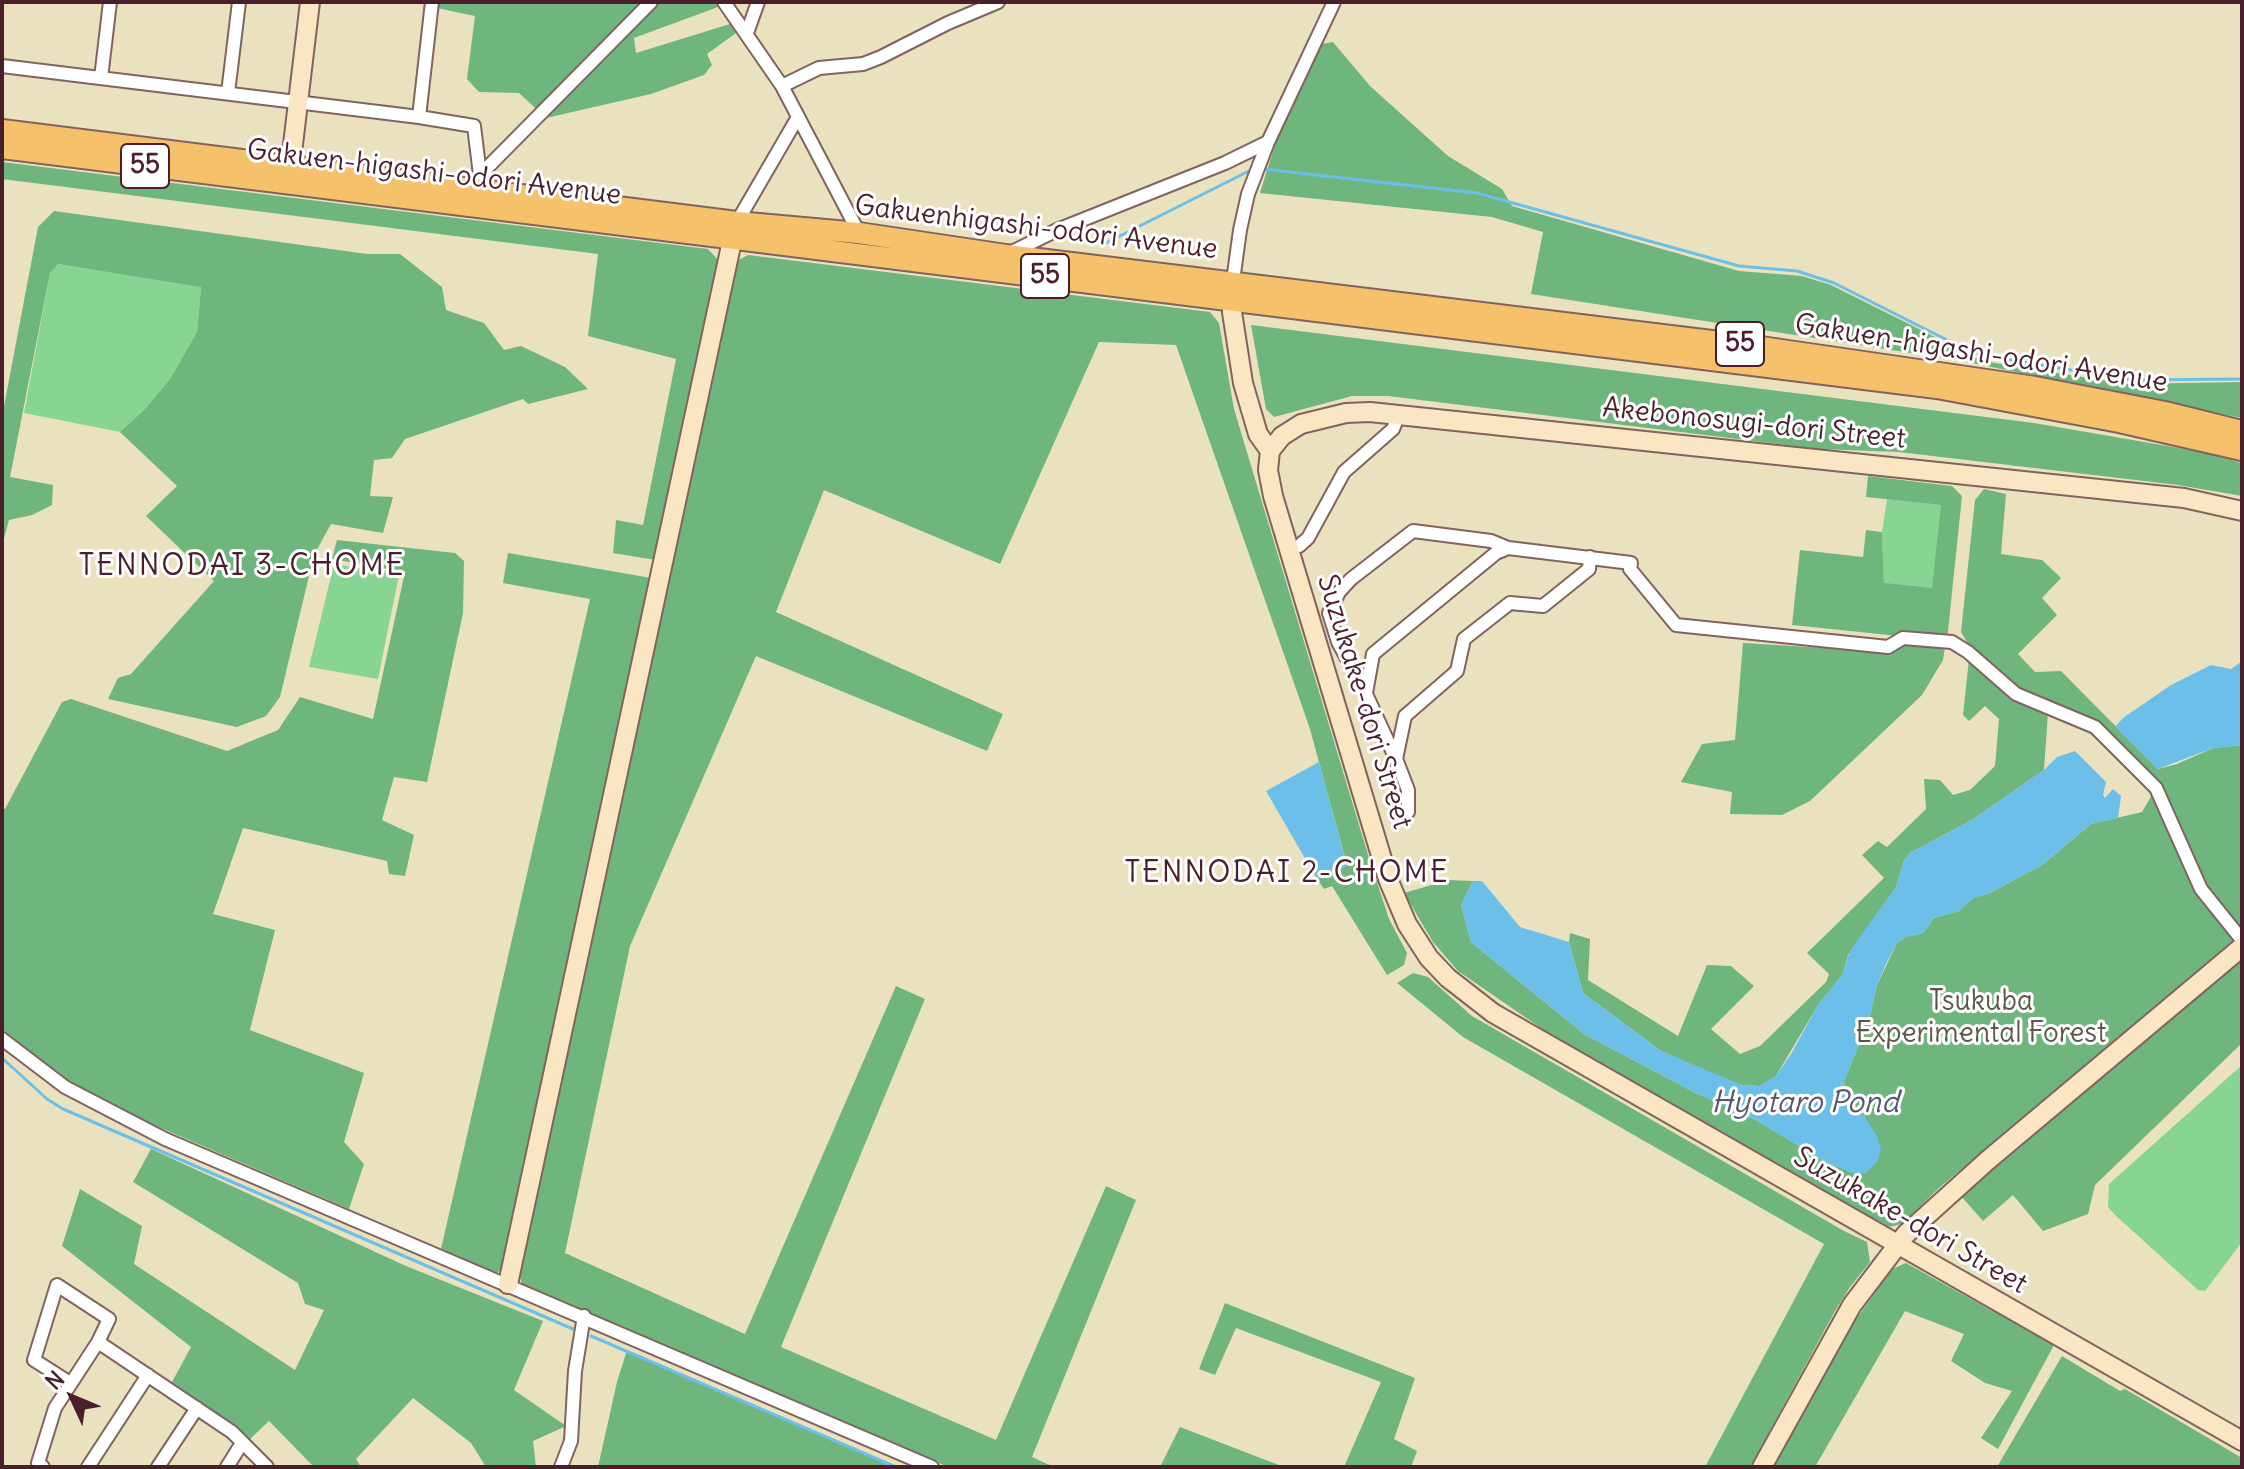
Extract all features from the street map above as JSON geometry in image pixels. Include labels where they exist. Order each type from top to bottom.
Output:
[{"type":"main road","name":"Gakuen-higashi-odori Avenue","points":[[2,130],[289,174],[734,230],[1947,372],[2110,401],[2242,431]]},
{"type":"main road","name":"Gakuen-higashi-odori Avenue","points":[[2,148],[289,174],[479,182],[734,230]]},
{"type":"main road","name":"Gakuenhigashi-odori Avenue","points":[[734,230],[859,233],[1232,290]]},
{"type":"main road","name":"Gakuen-higashi-odori Avenue","points":[[1232,290],[1937,388],[2119,422],[2242,450]]},
{"type":"street","points":[[101,78],[110,2]]},
{"type":"street","points":[[228,93],[239,2]]},
{"type":"street","points":[[289,174],[310,2]]},
{"type":"street","points":[[419,117],[432,2]]},
{"type":"street","points":[[479,182],[651,2]]},
{"type":"street","points":[[724,2],[782,86],[859,233]]},
{"type":"street","points":[[747,33],[758,2]]},
{"type":"street","points":[[782,86],[819,68],[863,64],[998,2]]},
{"type":"street","points":[[1232,290],[1248,194],[1268,142],[1334,2]]},
{"type":"street","points":[[2,66],[474,126],[479,182]]},
{"type":"street","points":[[508,1284],[734,230],[798,117]]},
{"type":"street","points":[[1006,255],[1057,230],[1225,163],[1268,142]]},
{"type":"street","name":"Suzukake-dori Street","points":[[1232,290],[1250,411],[1258,434],[1270,451],[1268,470],[1273,496],[1388,879],[1407,924],[1429,958],[1468,996],[1493,1013],[2242,1441]]},
{"type":"street","name":"Akebonosugi-dori Street","points":[[1270,451],[1282,436],[1301,424],[1346,413],[1399,414],[2184,498],[2242,511]]},
{"type":"street","points":[[1299,546],[1308,538],[1344,472],[1393,429],[1399,414]]},
{"type":"street","points":[[1408,812],[1408,790],[1396,759],[1338,642],[1329,613],[1339,592],[1351,579],[1413,531],[1491,541],[1508,548],[1631,563],[1630,569],[1676,625],[1888,647],[1903,638],[1952,642],[2016,694],[2095,727],[2156,788],[2201,889],[2240,940],[1988,1160],[1896,1245],[1852,1305],[1762,1467]]},
{"type":"street","points":[[1366,694],[1373,654],[1496,553],[1508,548]]},
{"type":"street","points":[[1396,759],[1405,716],[1457,671],[1464,639],[1510,603],[1543,606],[1589,569],[1590,557]]},
{"type":"street","points":[[2,1039],[65,1087],[165,1139],[932,1467]]},
{"type":"street","points":[[43,1467],[38,1463],[55,1408],[98,1342],[109,1319],[57,1285],[34,1360],[70,1383]]},
{"type":"street","points":[[561,1467],[571,1441],[575,1371],[584,1316]]},
{"type":"street","points":[[98,1342],[232,1432],[267,1467]]},
{"type":"street","points":[[88,1467],[148,1375]]},
{"type":"street","points":[[158,1467],[197,1408]]},
{"type":"street","points":[[227,1467],[242,1443]]},
{"type":"green space","points":[[433,2],[715,2],[718,7],[634,38],[636,53],[730,24],[736,33],[707,54],[712,65],[704,75],[651,94],[546,118],[519,93],[479,92],[467,79],[475,16],[432,7]]},
{"type":"green space","points":[[1333,42],[1370,86],[1448,156],[1502,189],[1512,206],[1739,271],[1802,276],[1831,285],[1983,361],[2126,384],[2242,382],[2242,418],[1962,361],[1531,294],[1543,232],[1492,217],[1260,193],[1277,138],[1321,44]]},
{"type":"green space","points":[[2,162],[708,249],[719,261],[655,560],[613,553],[616,520],[643,525],[676,359],[588,336],[598,254],[2,179]]},
{"type":"green space","points":[[54,211],[367,254],[400,254],[442,287],[446,310],[484,323],[504,350],[521,346],[565,367],[588,389],[528,404],[523,399],[405,439],[392,458],[374,460],[370,496],[393,497],[383,533],[331,524],[314,555],[280,697],[266,716],[237,727],[108,699],[118,678],[131,674],[214,581],[146,516],[177,486],[120,432],[145,409],[170,379],[197,332],[201,287],[58,264],[50,273],[10,477],[53,485],[52,505],[32,515],[9,520],[2,546],[2,417],[38,227]]},
{"type":"green space","points":[[748,255],[1210,312],[1219,323],[1234,409],[1369,858],[1389,919],[1407,953],[1404,965],[1387,975],[1332,886],[1324,889],[1317,879],[1347,865],[1310,729],[1176,345],[1099,342],[1000,564],[824,490],[776,612],[1003,714],[987,751],[756,656],[630,946],[565,1253],[745,1334],[896,986],[925,999],[781,1347],[996,1440],[1106,1186],[1136,1200],[1032,1457],[1054,1467],[948,1467],[522,1284],[517,1268],[733,263]]},
{"type":"green space","points":[[57,264],[201,286],[197,332],[170,379],[145,409],[120,432],[24,413],[50,273]]},
{"type":"green space","points":[[1251,325],[2034,423],[2208,453],[2242,463],[2242,496],[2178,485],[1899,452],[1819,449],[1388,396],[1352,396],[1274,417],[1266,409]]},
{"type":"green space","points":[[1868,476],[1952,486],[1962,496],[1947,641],[1792,625],[1800,550],[1863,557],[1866,530],[1882,532],[1884,583],[1932,588],[1941,505],[1866,497]]},
{"type":"green space","name":"Tsukuba Experimental Forest","points":[[1984,489],[2006,494],[2001,554],[2042,560],[2061,578],[2042,598],[2057,615],[2018,654],[2035,672],[2061,671],[2158,769],[2213,748],[2242,745],[2242,933],[1939,1188],[1902,1224],[1889,1227],[1567,1046],[1458,971],[1433,942],[1404,893],[1449,880],[1473,881],[1461,905],[1471,942],[1584,1034],[1694,1092],[1756,1120],[1824,1161],[1856,1174],[1865,1118],[1845,1095],[1844,1081],[1869,1020],[1877,985],[1897,943],[1923,933],[1934,918],[1959,911],[1974,897],[1988,894],[2042,865],[2091,824],[2142,812],[2156,788],[2154,780],[2095,720],[2029,695],[1967,642],[1961,632],[1975,500]]},
{"type":"green space","points":[[1887,499],[1942,505],[1932,589],[1884,584],[1882,532]]},
{"type":"green space","points":[[337,540],[455,553],[464,561],[463,613],[427,782],[394,777],[382,820],[414,835],[405,876],[389,874],[387,861],[243,828],[213,914],[275,930],[250,1030],[364,1073],[344,1142],[364,1164],[349,1209],[103,1103],[31,1057],[2,1032],[2,808],[5,809],[62,702],[71,699],[227,751],[278,730],[300,697],[373,719],[405,572],[332,559]]},
{"type":"green space","points":[[508,553],[651,578],[503,1268],[497,1273],[441,1249],[590,599],[503,583]]},
{"type":"green space","points":[[334,564],[399,575],[378,679],[309,667]]},
{"type":"green space","points":[[1743,643],[1892,652],[1907,644],[1945,647],[1943,660],[1922,695],[1810,801],[1782,815],[1730,814],[1732,792],[1681,782],[1702,744],[1735,740]]},
{"type":"green space","points":[[1969,659],[2025,705],[2048,713],[2044,770],[1972,820],[1910,853],[1904,861],[1896,887],[1848,955],[1843,974],[1818,1005],[1776,1076],[1760,1086],[1742,1085],[1718,1077],[1661,1051],[1583,993],[1569,942],[1570,933],[1590,939],[1588,980],[1678,1036],[1707,965],[1731,966],[1754,986],[1711,1029],[1740,1054],[1760,1046],[1826,982],[1829,974],[1807,953],[1884,878],[1862,855],[1878,841],[1887,847],[1926,809],[1924,779],[1940,780],[1953,795],[1970,790],[1995,766],[1999,719],[1985,706],[1969,721],[1963,715]]},
{"type":"green space","points":[[2242,958],[2242,1043],[2095,1185],[2088,1214],[2043,1231],[2013,1195],[1983,1221],[1961,1196]]},
{"type":"green space","points":[[1413,973],[1428,977],[1472,1016],[1867,1242],[1870,1262],[1835,1311],[1750,1467],[1705,1467],[1824,1244],[1463,1037],[1397,983]]},
{"type":"green space","points":[[2242,1065],[2242,1242],[2205,1291],[2198,1290],[2108,1207],[2109,1184]]},
{"type":"green space","points":[[151,1149],[406,1266],[543,1321],[514,1390],[566,1426],[533,1441],[536,1467],[486,1467],[471,1443],[413,1398],[356,1459],[361,1467],[314,1467],[269,1421],[249,1440],[228,1421],[172,1382],[191,1347],[62,1246],[80,1189],[142,1226],[134,1264],[295,1370],[324,1310],[305,1304],[298,1283],[133,1182]]},
{"type":"green space","points":[[1906,1263],[2054,1345],[1998,1449],[1981,1438],[2012,1391],[1985,1383],[1951,1361],[1964,1334],[1905,1311],[1815,1467],[1774,1467],[1849,1329],[1892,1269]]},
{"type":"green space","points":[[1225,1303],[1415,1378],[1394,1439],[1417,1451],[1411,1467],[1344,1467],[1381,1382],[1236,1328],[1215,1375],[1199,1369]]},
{"type":"green space","points":[[627,1350],[782,1417],[892,1467],[598,1467]]},
{"type":"green space","points":[[2062,1356],[2242,1458],[2242,1467],[1997,1467]]},
{"type":"green space","points":[[1180,1427],[1284,1467],[1160,1467]]},
{"type":"water","points":[[2242,661],[2242,745],[2213,748],[2158,769],[2115,727],[2171,685],[2211,665],[2231,669]]},
{"type":"water","name":"Hyotaro Pond","points":[[2075,751],[2106,782],[2105,798],[2113,789],[2121,796],[2118,818],[2091,824],[2042,865],[1988,894],[1974,898],[1959,911],[1934,918],[1923,933],[1897,943],[1886,964],[1877,985],[1869,1020],[1844,1081],[1845,1095],[1877,1136],[1881,1149],[1877,1162],[1866,1173],[1856,1174],[1824,1161],[1756,1120],[1694,1092],[1584,1034],[1471,942],[1461,905],[1473,881],[1482,881],[1520,927],[1569,942],[1583,993],[1661,1051],[1742,1085],[1760,1086],[1776,1076],[1818,1005],[1843,974],[1848,956],[1896,887],[1904,861],[1910,853],[1972,820],[2044,770],[2057,757]]},
{"type":"water","points":[[1319,762],[1347,866],[1317,879],[1266,791]]},
{"type":"waterway","points":[[1106,243],[1255,168]]},
{"type":"waterway","points":[[1263,169],[1477,193],[1739,266],[1797,271],[1834,283],[1963,348],[1987,356],[2131,380],[2242,379]]},
{"type":"waterway","points":[[2,1058],[47,1099],[63,1109],[573,1329]]},
{"type":"waterway","points":[[591,1336],[896,1467]]},
{"type":"district","name":"TENNODAI 3-CHOME","points":[[242,566]]},
{"type":"district","name":"TENNODAI 2-CHOME","points":[[1287,873]]}]
